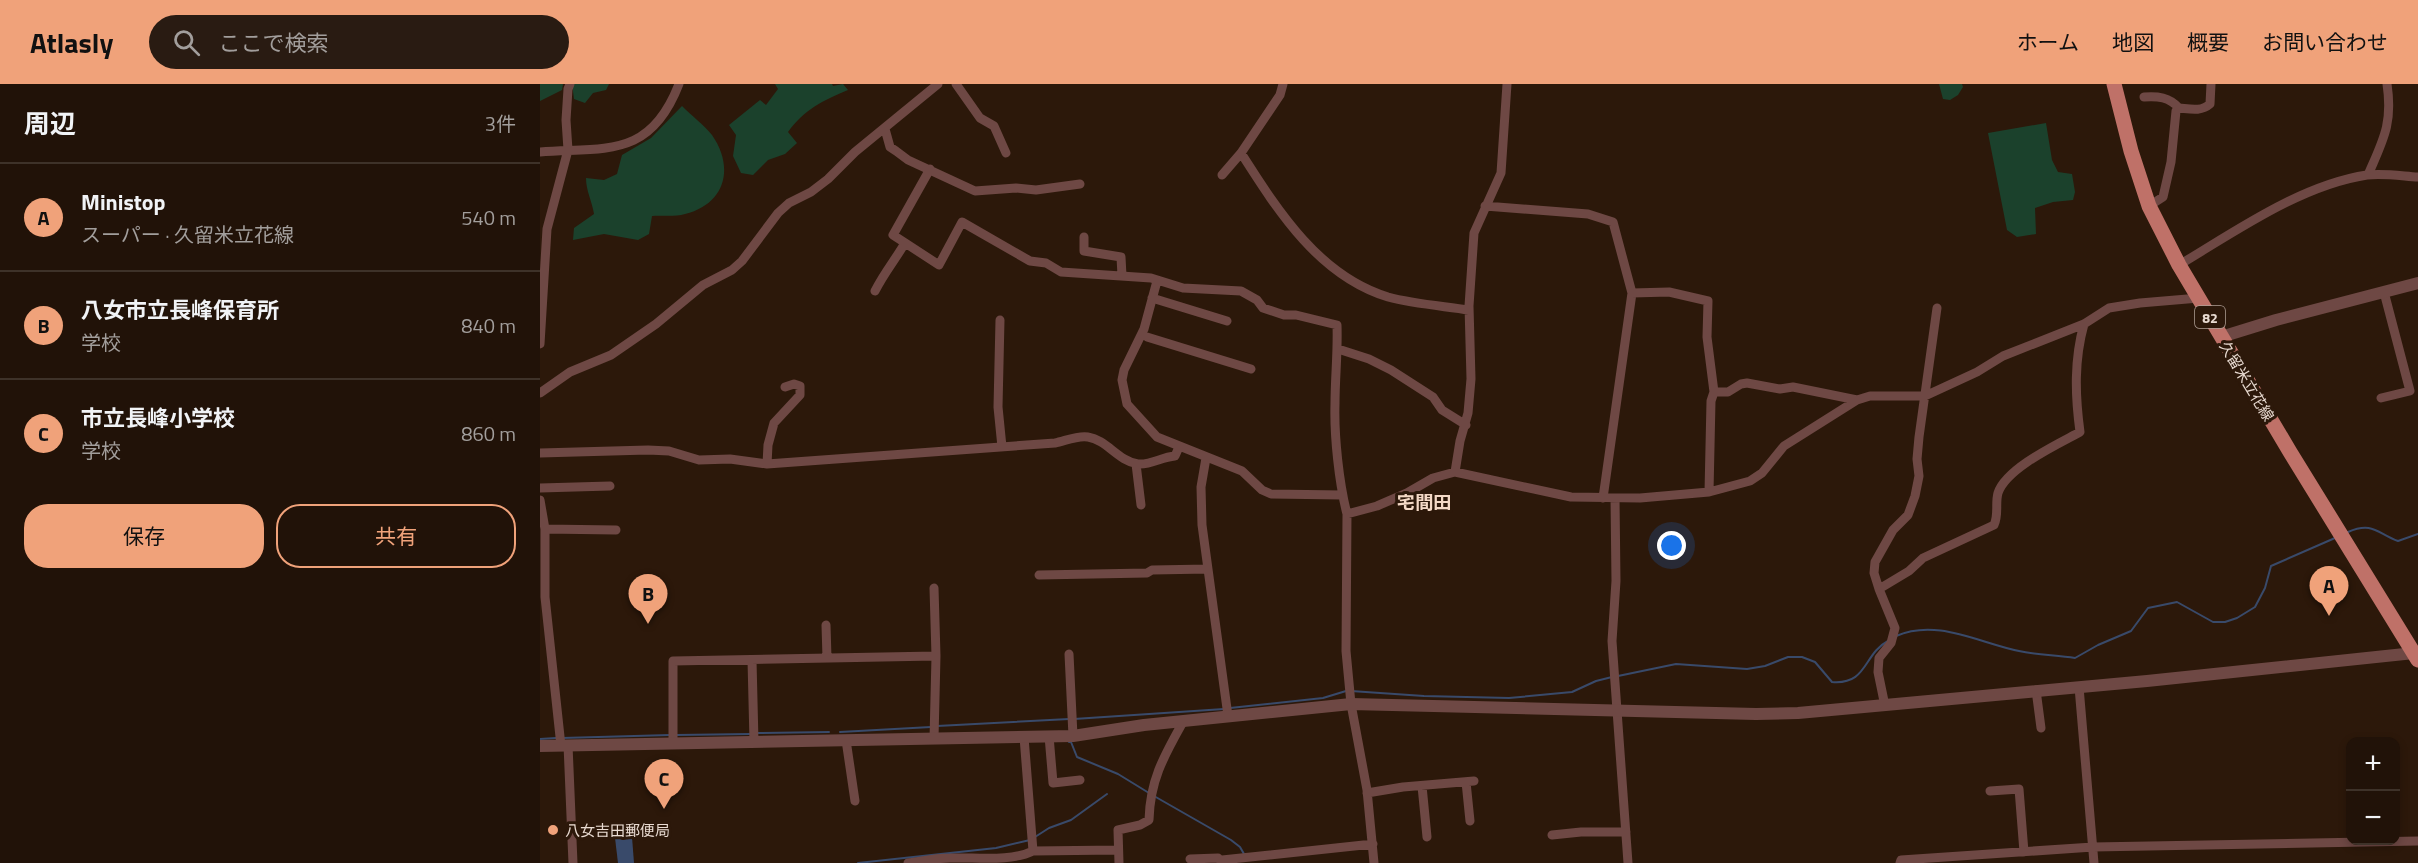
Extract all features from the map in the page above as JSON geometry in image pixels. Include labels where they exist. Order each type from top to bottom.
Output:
[{"type":"main road","name":"久留米立花線","points":[[2114,84],[2131,151],[2149,206],[2179,265],[2221,338],[2417,655]]},
{"type":"street","points":[[540,344],[547,229],[568,150],[566,120],[570,84]]},
{"type":"street","points":[[540,152],[617,148],[636,140],[652,127],[669,106],[679,84]]},
{"type":"street","points":[[540,393],[570,372],[610,355],[656,324],[702,285],[732,270],[742,261],[778,213],[789,203],[812,192],[855,152],[938,84]]},
{"type":"street","points":[[956,84],[980,118],[994,126],[1006,153]]},
{"type":"street","points":[[1222,175],[1241,153],[1280,95],[1283,84]]},
{"type":"street","points":[[1455,472],[1460,441],[1466,425],[1471,379],[1469,310],[1474,233],[1501,173],[1507,84]]},
{"type":"street","points":[[2144,97],[2163,97],[2173,101],[2179,108],[2198,110],[2210,104],[2211,84]]},
{"type":"street","points":[[2368,175],[2388,130],[2387,84]]},
{"type":"street","points":[[2149,206],[2163,197],[2171,162],[2176,111],[2179,108]]},
{"type":"street","points":[[885,129],[890,147],[896,152],[908,160],[975,191],[1016,188],[1036,190],[1080,184]]},
{"type":"street","points":[[1241,153],[1271,200],[1301,239],[1354,282],[1389,297],[1469,310]]},
{"type":"street","points":[[930,170],[893,235],[939,265],[962,222],[1030,261],[1046,263],[1061,272],[1151,278],[1183,288],[1241,291],[1257,300],[1263,308],[1284,315],[1296,315],[1337,325],[1335,406],[1342,495],[1347,514],[1346,651],[1351,700],[1367,793],[1374,863]]},
{"type":"street","points":[[2179,265],[2291,200],[2325,185],[2368,175],[2418,177]]},
{"type":"street","points":[[1485,206],[1588,214],[1613,222],[1632,293],[1603,498]]},
{"type":"street","points":[[1084,237],[1084,251],[1121,257],[1122,276]]},
{"type":"street","points":[[875,291],[885,270],[894,262],[905,243]]},
{"type":"street","points":[[1157,281],[1144,329],[1122,380],[1127,404],[1139,418],[1157,437],[1242,471],[1271,494],[1342,495]]},
{"type":"street","points":[[2221,338],[2276,320],[2418,283]]},
{"type":"street","points":[[1632,293],[1669,292],[1708,301],[1707,337],[1714,392],[1711,401],[1709,492]]},
{"type":"street","points":[[2381,398],[2410,391],[2384,292]]},
{"type":"street","points":[[1152,298],[1227,321]]},
{"type":"street","points":[[1347,514],[1377,506],[1433,478],[1455,472],[1571,498],[1640,498],[1709,492],[1750,481],[1762,473],[1784,446],[1857,400],[1870,396],[1940,394],[2003,356],[2084,324],[2109,308],[2141,298],[2199,298]]},
{"type":"street","points":[[1885,706],[1878,672],[1879,658],[1891,643],[1895,628],[1879,589],[1875,562],[1893,530],[1908,515],[1915,496],[1919,476],[1919,437],[1937,308]]},
{"type":"street","points":[[1000,320],[997,396],[1002,447]]},
{"type":"street","points":[[1879,589],[1909,571],[1923,558],[1994,525],[1998,494],[2006,480],[2037,455],[2080,432],[2076,390],[2077,349],[2084,324]]},
{"type":"street","points":[[1147,337],[1251,369]]},
{"type":"street","points":[[1338,350],[1369,359],[1391,370],[1433,397],[1442,410],[1466,425]]},
{"type":"street","points":[[1714,392],[1728,392],[1747,383],[1780,389],[1793,387],[1857,400]]},
{"type":"street","points":[[766,464],[774,423],[800,395],[800,386],[794,384],[785,387]]},
{"type":"street","points":[[540,453],[648,450],[669,452],[699,460],[730,459],[766,464],[1055,443],[1088,437],[1099,442],[1120,458],[1136,464],[1151,464],[1163,457],[1175,456],[1179,447]]},
{"type":"street","points":[[1206,458],[1201,487],[1202,525],[1228,716]]},
{"type":"street","points":[[1136,464],[1141,505]]},
{"type":"street","points":[[540,488],[610,486]]},
{"type":"street","points":[[1615,498],[1616,582],[1612,640],[1619,710],[1628,863]]},
{"type":"street","points":[[540,500],[544,529],[544,589],[565,745],[573,863]]},
{"type":"street","points":[[544,529],[616,530]]},
{"type":"street","points":[[1040,575],[1147,573],[1152,570],[1208,569]]},
{"type":"street","points":[[934,588],[936,656],[934,739]]},
{"type":"street","points":[[826,625],[827,658]]},
{"type":"street","points":[[1070,654],[1073,736]]},
{"type":"street","points":[[540,746],[1073,736],[1351,700],[1767,714],[1885,706],[2417,655]]},
{"type":"street","points":[[673,744],[673,661],[936,656]]},
{"type":"street","points":[[752,660],[754,742]]},
{"type":"street","points":[[2079,687],[2094,863]]},
{"type":"street","points":[[2036,690],[2041,728]]},
{"type":"street","points":[[1119,863],[1118,830],[1140,825],[1149,820],[1149,796],[1163,757],[1183,722]]},
{"type":"street","points":[[1049,736],[1053,783],[1080,780]]},
{"type":"street","points":[[1024,737],[1033,851]]},
{"type":"street","points":[[846,740],[855,801]]},
{"type":"street","points":[[1367,793],[1470,782],[1472,815]]},
{"type":"street","points":[[1422,786],[1427,837]]},
{"type":"street","points":[[1990,790],[2019,789],[2024,852]]},
{"type":"street","points":[[1552,835],[1581,832],[1626,832]]},
{"type":"street","points":[[1900,863],[1901,860],[2093,847],[2418,841]]},
{"type":"street","points":[[1190,859],[1218,858],[1223,862],[1373,844]]},
{"type":"street","points":[[908,863],[949,858],[988,861],[1033,851],[1119,850]]},
{"type":"green space","points":[[540,84],[563,84],[562,90],[540,101]]},
{"type":"green space","points":[[572,84],[609,84],[606,90],[593,93],[585,103],[574,99]]},
{"type":"green space","points":[[775,84],[832,84],[833,86],[843,84],[848,90],[822,102],[801,117],[788,132],[797,143],[785,154],[768,160],[753,175],[741,173],[733,156],[736,135],[729,125],[760,100],[766,105],[778,89]]},
{"type":"green space","points":[[1939,84],[1962,84],[1963,87],[1958,95],[1950,100],[1943,99]]},
{"type":"green space","points":[[682,106],[709,131],[719,147],[724,172],[717,193],[699,209],[685,214],[652,216],[649,234],[638,240],[604,234],[573,240],[574,228],[594,214],[586,178],[604,180],[617,174],[622,155],[651,138]]},
{"type":"green space","points":[[2046,123],[2052,160],[2058,172],[2072,174],[2075,192],[2073,200],[2053,202],[2035,208],[2036,234],[2017,237],[2007,230],[1988,133]]},
{"type":"water","points":[[632,837],[634,863],[618,863],[615,838]]},
{"type":"waterway","points":[[2348,532],[2370,528],[2398,541],[2418,534]]},
{"type":"waterway","points":[[1896,636],[1911,631],[1942,631],[2019,651],[2075,658],[2131,631],[2148,608],[2177,602],[2213,622],[2225,622],[2237,618],[2255,607],[2265,588],[2271,566],[2335,538]]},
{"type":"waterway","points":[[1618,676],[1676,664],[1747,669],[1765,666],[1788,657],[1802,657],[1815,662],[1832,682],[1844,682],[1859,674],[1874,653],[1888,641]]},
{"type":"waterway","points":[[1351,691],[1509,698],[1572,692],[1596,681],[1612,677]]},
{"type":"waterway","points":[[1230,708],[1323,698],[1346,691]]},
{"type":"waterway","points":[[1074,719],[1224,709]]},
{"type":"waterway","points":[[937,726],[1069,719]]},
{"type":"waterway","points":[[840,732],[931,727]]},
{"type":"waterway","points":[[757,733],[829,732]]},
{"type":"waterway","points":[[676,735],[751,734]]},
{"type":"waterway","points":[[562,738],[670,735]]},
{"type":"waterway","points":[[540,739],[556,738]]},
{"type":"waterway","points":[[1069,742],[1077,757],[1118,774],[1149,793]]},
{"type":"waterway","points":[[1035,837],[1049,828],[1071,820],[1107,794]]},
{"type":"waterway","points":[[1154,796],[1231,840],[1240,847],[1244,854]]},
{"type":"waterway","points":[[858,863],[996,848],[1030,840]]},
{"type":"place","name":"Ministop","points":[[2329,616]]},
{"type":"place","name":"八女市立長峰保育所","points":[[648,624]]},
{"type":"place","name":"市立長峰小学校","points":[[664,809]]},
{"type":"place","name":"八女吉田郵便局","points":[[553,830]]},
{"type":"district","name":"宅間田","points":[[1424,502]]}]
